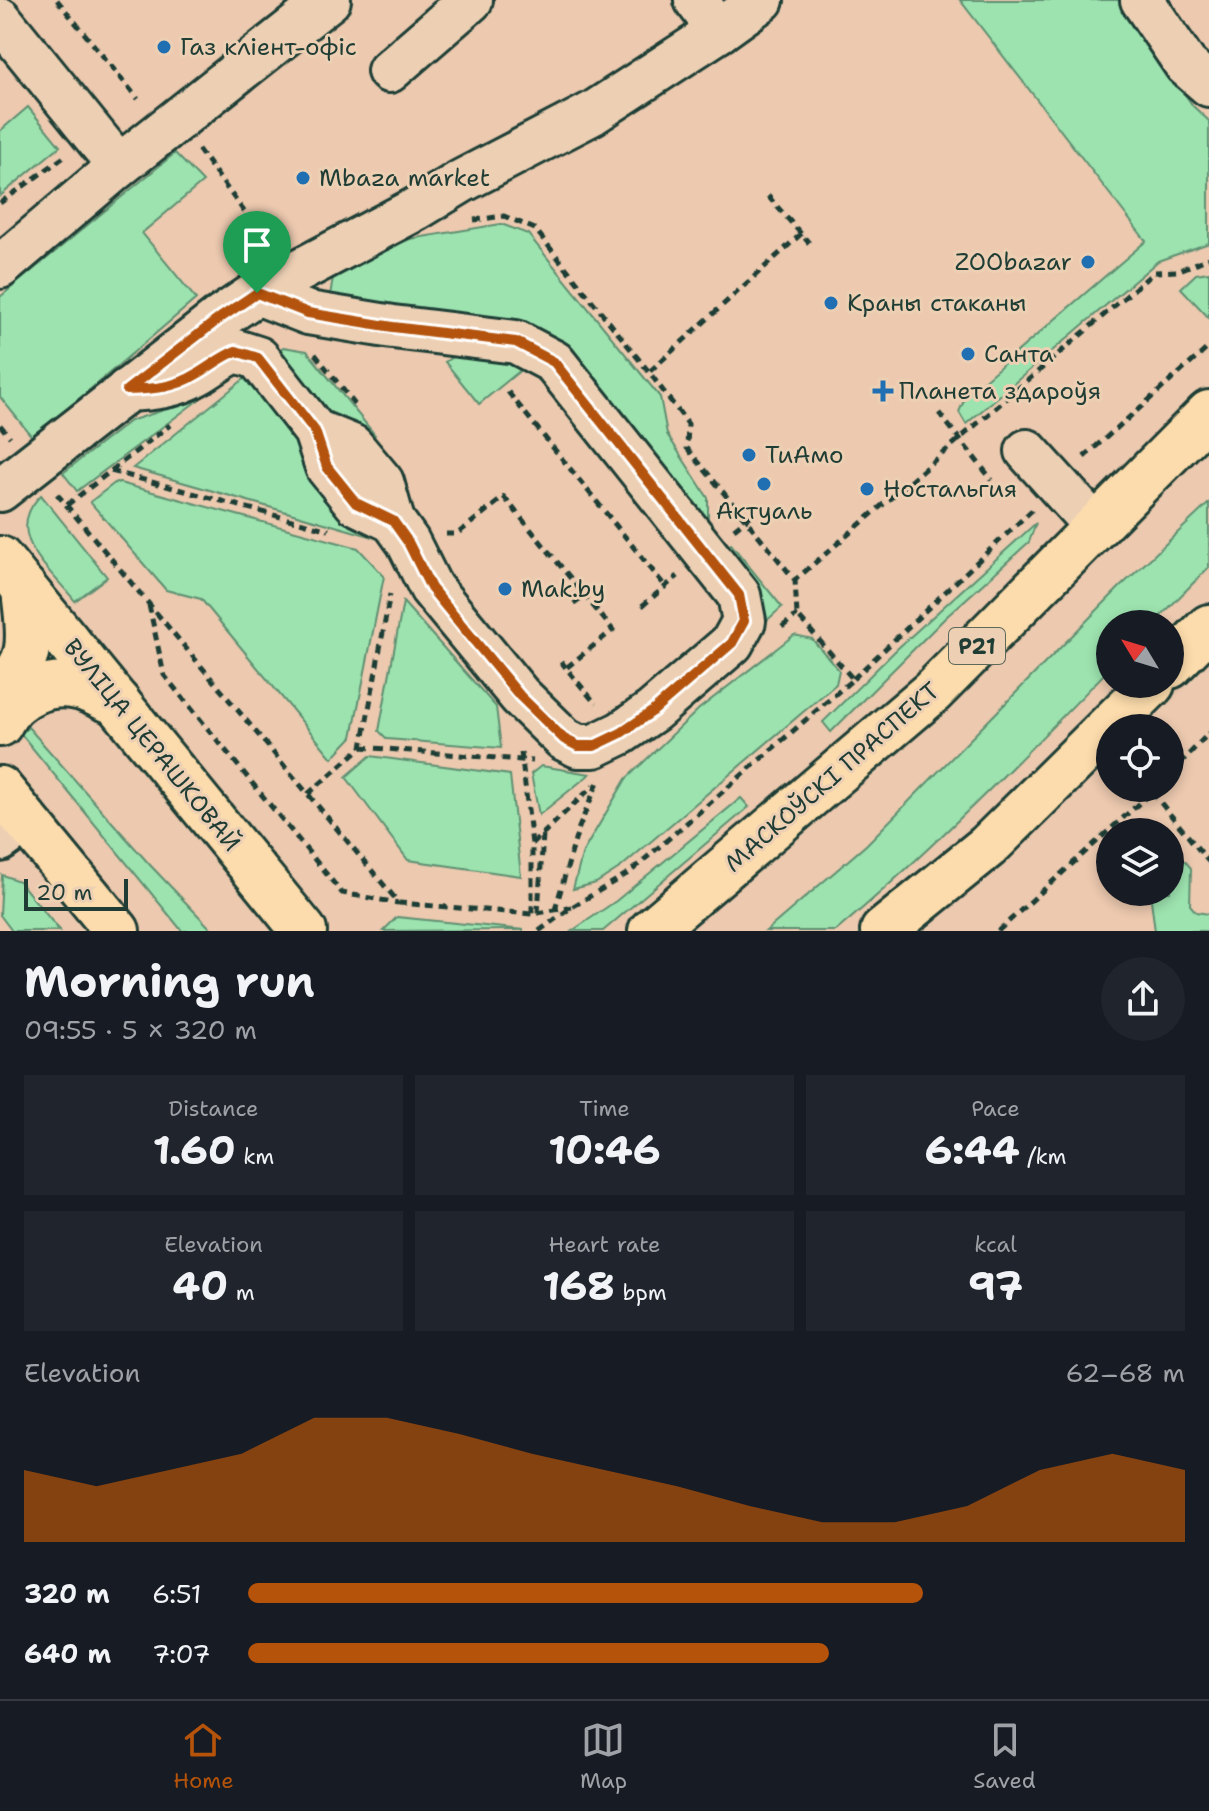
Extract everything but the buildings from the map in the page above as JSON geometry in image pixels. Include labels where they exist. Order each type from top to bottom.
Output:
[{"type":"main road","name":"МАСКОЎСКІ ПРАСПЕКТ","points":[[651,931],[932,692],[1209,413]]},
{"type":"main road","points":[[0,689],[17,672],[27,650],[29,624],[12,574]]},
{"type":"main road","name":"ВУЛІЦА ЦЕРАШКОВАЙ","points":[[12,574],[304,931]]},
{"type":"main road","points":[[1184,652],[1209,627]]},
{"type":"main road","points":[[0,724],[16,702],[48,686],[65,685],[83,689],[118,703]]},
{"type":"main road","points":[[883,931],[988,846],[1138,698]]},
{"type":"main road","points":[[6,805],[117,931]]},
{"type":"lane","points":[[0,267],[119,166],[329,0]]},
{"type":"lane","points":[[389,71],[471,0]]},
{"type":"lane","points":[[0,490],[220,318],[257,293],[593,113],[708,16],[762,0]]},
{"type":"lane","points":[[1142,0],[1186,65],[1209,85]]},
{"type":"lane","points":[[0,19],[119,166]]},
{"type":"lane","points":[[127,390],[164,388],[196,375],[215,360],[236,351],[258,358],[315,431],[352,446],[382,482],[393,521],[408,542],[431,588],[520,696],[564,739],[578,746],[594,746],[621,733],[653,711],[732,643],[744,621],[739,595],[554,362],[516,342],[308,313],[257,293]]},
{"type":"lane","points":[[1027,451],[1095,526]]},
{"type":"path","points":[[57,0],[138,99]]},
{"type":"path","points":[[0,203],[66,155]]},
{"type":"path","points":[[202,155],[274,252]]},
{"type":"path","points":[[768,196],[809,243]]},
{"type":"path","points":[[535,229],[688,424],[687,448],[795,580],[797,615],[853,679],[630,872],[539,931]]},
{"type":"path","points":[[649,372],[801,234]]},
{"type":"path","points":[[795,580],[1154,272],[1177,271],[1209,258]]},
{"type":"path","points":[[508,392],[665,586]]},
{"type":"path","points":[[939,413],[992,480]]},
{"type":"path","points":[[0,425],[399,903]]},
{"type":"path","points":[[110,471],[341,533]]},
{"type":"path","points":[[457,534],[504,497],[613,630],[566,668]]},
{"type":"path","points":[[745,520],[754,513]]},
{"type":"path","points":[[642,606],[684,570]]},
{"type":"path","points":[[308,794],[362,747],[390,601],[390,586]]},
{"type":"path","points":[[574,604],[585,596]]},
{"type":"path","points":[[149,604],[164,675],[342,893],[399,903],[535,914],[572,907]]},
{"type":"path","points":[[561,661],[605,715]]},
{"type":"path","points":[[1184,759],[1209,733]]},
{"type":"path","points":[[362,747],[538,761]]},
{"type":"path","points":[[522,760],[532,844],[535,914]]},
{"type":"path","points":[[532,844],[606,773]]},
{"type":"path","points":[[555,910],[578,830],[599,780]]},
{"type":"path","points":[[998,931],[1141,802]]},
{"type":"path","points":[[1163,802],[1209,862]]},
{"type":"path","points":[[535,914],[543,834]]},
{"type":"green space","points":[[960,0],[1120,0],[1193,106],[1209,121],[1209,243],[1158,261],[966,424],[959,412],[966,396],[1146,241]]},
{"type":"green space","points":[[28,107],[60,146],[0,196],[0,131]]},
{"type":"green space","points":[[175,153],[203,182],[142,233],[196,299],[33,438],[0,397],[0,297]]},
{"type":"green space","points":[[501,224],[528,234],[660,397],[667,434],[708,498],[708,531],[554,346],[329,302],[334,271],[410,239]]},
{"type":"green space","points":[[1209,272],[1209,318],[1181,288],[1196,274]]},
{"type":"green space","points":[[283,347],[307,351],[375,435],[368,444],[320,419],[270,359]]},
{"type":"green space","points":[[455,355],[527,365],[479,404],[445,362]]},
{"type":"green space","points":[[249,375],[298,429],[300,457],[319,487],[384,540],[133,468]]},
{"type":"green space","points":[[201,398],[77,491],[63,473],[130,421]]},
{"type":"green space","points":[[116,482],[358,548],[384,576],[352,737],[332,758],[201,599],[166,590],[90,502]]},
{"type":"green space","points":[[41,495],[107,577],[75,601],[43,563],[28,537],[26,523],[30,509]]},
{"type":"green space","points":[[1209,503],[1209,567],[1167,610],[1097,610]]},
{"type":"green space","points":[[1036,523],[1029,542],[945,618],[831,732],[823,722],[898,648]]},
{"type":"green space","points":[[731,544],[782,607],[763,624],[720,552]]},
{"type":"green space","points":[[403,602],[496,707],[501,748],[387,739],[379,731]]},
{"type":"green space","points":[[1096,611],[1096,682],[976,803],[836,931],[766,931],[866,845]]},
{"type":"green space","points":[[794,635],[812,639],[839,670],[836,684],[621,867],[596,883],[573,889],[583,852],[626,779],[699,709]]},
{"type":"green space","points":[[28,727],[213,931],[182,931],[21,734]]},
{"type":"green space","points":[[370,756],[510,775],[521,876],[408,860],[346,777]]},
{"type":"green space","points":[[541,766],[590,774],[539,815],[531,774]]},
{"type":"green space","points":[[741,798],[749,807],[603,931],[572,931],[616,901]]},
{"type":"green space","points":[[1185,861],[1191,868],[1190,905],[1196,912],[1209,914],[1209,931],[1155,931],[1152,906],[1184,906]]},
{"type":"green space","points":[[2,875],[19,881],[60,931],[12,931],[0,915]]},
{"type":"green space","points":[[397,917],[524,930],[383,931]]},
{"type":"place","name":"Газ кліент-офіс","points":[[164,47]]},
{"type":"place","name":"Mbaza market","points":[[303,178]]},
{"type":"place","name":"ZOObazar","points":[[1088,262]]},
{"type":"place","name":"Краны стаканы","points":[[831,303]]},
{"type":"place","name":"Санта","points":[[968,354]]},
{"type":"place","name":"Планета здароўя","points":[[883,391]]},
{"type":"place","name":"ТиАмо","points":[[749,455]]},
{"type":"place","name":"Актуаль","points":[[764,484]]},
{"type":"place","name":"Ностальгия","points":[[867,489]]},
{"type":"place","name":"Mak.by","points":[[505,589]]},
{"type":"route","points":[[257,293],[308,313],[516,342],[554,362],[739,595],[744,621],[732,643],[653,711],[621,733],[594,746],[578,746],[564,739],[520,696],[431,588],[408,542],[393,521],[356,503],[327,467],[315,431],[258,358],[236,351],[215,360],[196,375],[164,388],[127,390],[257,293]]}]
